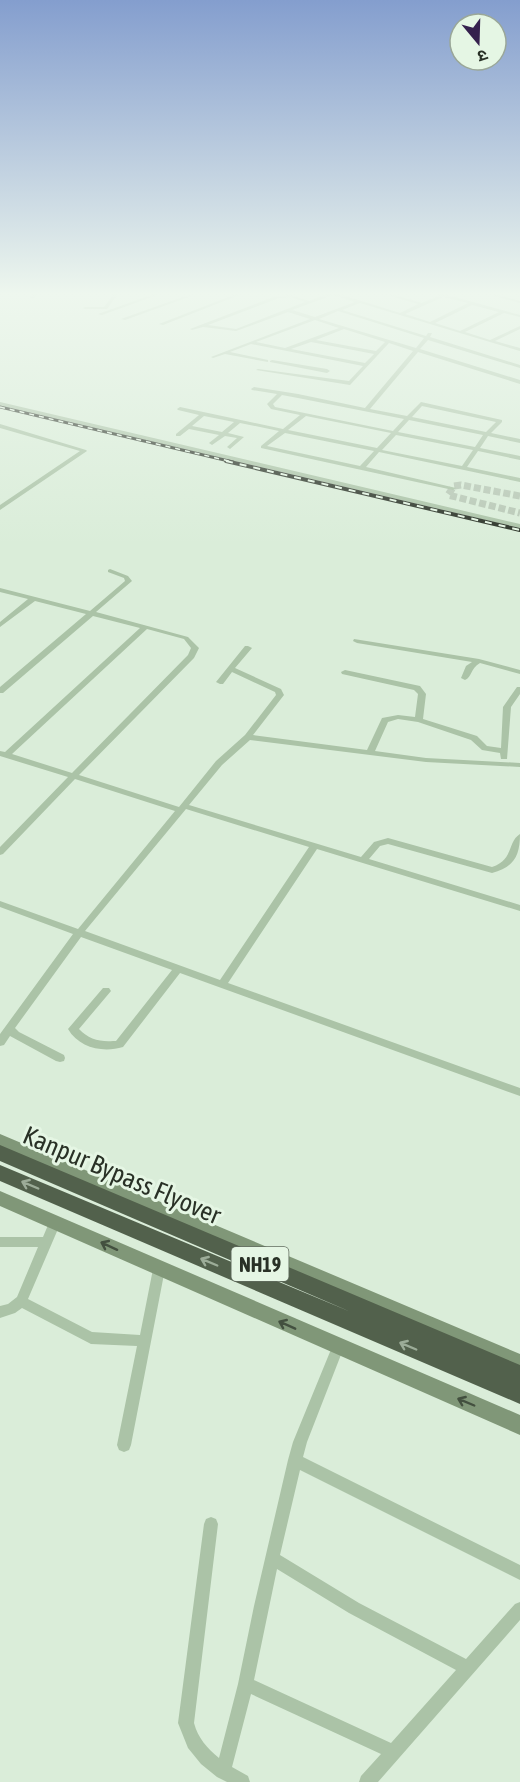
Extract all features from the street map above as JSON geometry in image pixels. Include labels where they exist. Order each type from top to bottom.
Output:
[{"type":"highway","name":"Kanpur Bypass Flyover","points":[[0,1153],[520,1375]]},
{"type":"highway","name":"Kanpur Bypass Flyover","points":[[0,1173],[520,1394]]},
{"type":"main road","points":[[0,1141],[520,1363]]},
{"type":"main road","points":[[0,1198],[520,1425]]},
{"type":"street","points":[[304,377],[352,383],[357,377]]},
{"type":"street","points":[[314,399],[324,377]]},
{"type":"street","points":[[366,410],[393,377]]},
{"type":"street","points":[[503,377],[519,382]]},
{"type":"street","points":[[254,389],[520,441]]},
{"type":"street","points":[[281,393],[270,406],[520,458]]},
{"type":"street","points":[[0,404],[520,526]]},
{"type":"street","points":[[361,469],[418,405],[424,404],[499,420],[465,468]]},
{"type":"street","points":[[180,409],[520,480]]},
{"type":"street","points":[[178,435],[203,414]]},
{"type":"street","points":[[305,414],[263,447],[453,488]]},
{"type":"street","points":[[212,443],[239,421]]},
{"type":"street","points":[[0,426],[84,451],[0,508]]},
{"type":"street","points":[[188,427],[241,437],[230,447]]},
{"type":"street","points":[[0,691],[129,580],[110,572]]},
{"type":"street","points":[[0,590],[186,638],[192,642],[194,651],[0,852]]},
{"type":"street","points":[[0,625],[33,599]]},
{"type":"street","points":[[3,754],[145,627]]},
{"type":"street","points":[[357,641],[479,661],[520,672]]},
{"type":"street","points":[[220,682],[248,648]]},
{"type":"street","points":[[465,678],[470,666],[479,661]]},
{"type":"street","points":[[0,1042],[79,933],[219,763],[248,737],[280,695],[278,691],[231,669]]},
{"type":"street","points":[[345,672],[417,688],[422,694],[419,720]]},
{"type":"street","points":[[504,764],[507,707],[520,689]]},
{"type":"street","points":[[370,753],[385,720],[398,717],[419,720],[474,738],[485,748],[504,751]]},
{"type":"street","points":[[248,737],[452,762],[520,765]]},
{"type":"street","points":[[3,754],[73,777],[315,845],[520,908]]},
{"type":"street","points":[[363,860],[377,844],[388,841],[492,870],[503,868],[509,863],[520,837]]},
{"type":"street","points":[[222,984],[315,845]]},
{"type":"street","points":[[0,904],[520,1092]]},
{"type":"street","points":[[106,991],[73,1029],[77,1035],[111,1047],[119,1044],[178,969]]},
{"type":"street","points":[[10,1029],[15,1035],[60,1058]]},
{"type":"street","points":[[0,1312],[11,1309],[21,1301],[55,1222]]},
{"type":"street","points":[[0,1242],[46,1242]]},
{"type":"street","points":[[124,1445],[159,1269]]},
{"type":"street","points":[[21,1301],[91,1338],[145,1341]]},
{"type":"street","points":[[223,1771],[246,1684],[295,1460],[313,1405],[338,1347]]},
{"type":"street","points":[[295,1460],[520,1573]]},
{"type":"street","points":[[211,1524],[186,1723],[192,1744],[223,1771],[242,1782]]},
{"type":"street","points":[[272,1558],[354,1608],[467,1668]]},
{"type":"street","points":[[367,1782],[520,1610]]},
{"type":"street","points":[[246,1684],[394,1752]]},
{"type":"tunnel","points":[[520,496],[461,485],[454,486],[448,495],[520,513]]},
{"type":"railway","points":[[0,407],[233,462]]},
{"type":"railway","points":[[226,461],[520,530]]}]
